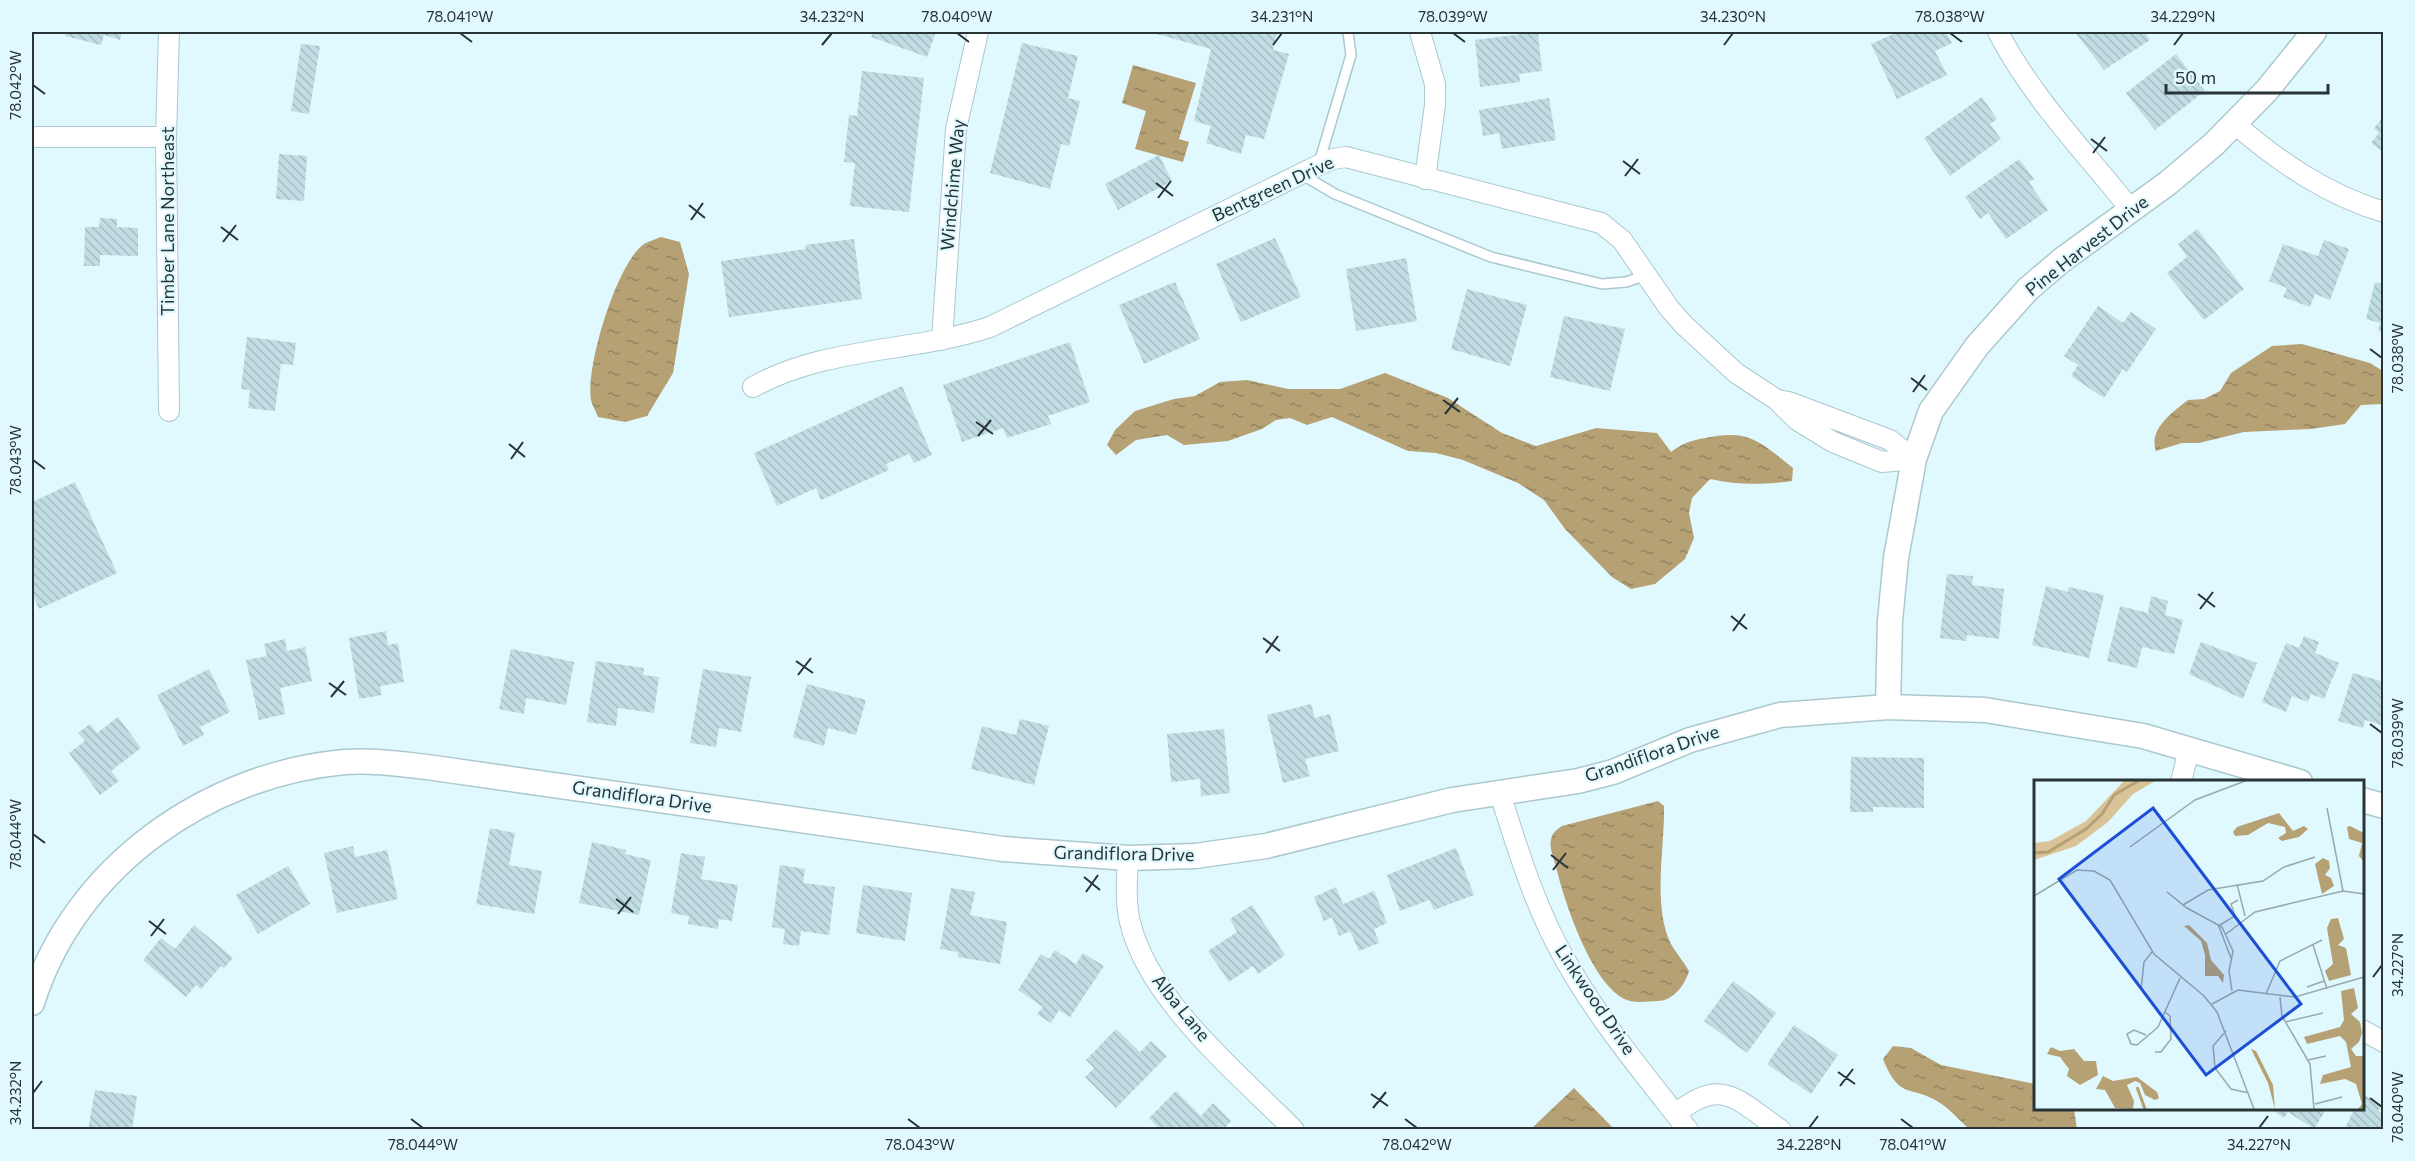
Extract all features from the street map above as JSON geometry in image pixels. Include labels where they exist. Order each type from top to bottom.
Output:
[{"type":"street","name":"Timber Lane Northeast","points":[[169,32],[166,136],[169,411]]},
{"type":"street","name":"Windchime Way","points":[[942,340],[955,138],[962,94],[978,32]]},
{"type":"street","points":[[1420,32],[1435,84],[1435,105],[1425,179]]},
{"type":"street","points":[[1998,32],[2040,100],[2132,211]]},
{"type":"street","name":"Pine Harvest Drive","points":[[1888,707],[1892,586],[1914,459],[1931,411],[1954,376],[1996,322],[2044,275],[2193,163],[2235,124],[2289,65],[2314,32]]},
{"type":"street","points":[[2235,124],[2266,150],[2307,178],[2349,199],[2384,212]]},
{"type":"street","points":[[32,137],[166,136]]},
{"type":"street","name":"Bentgreen Drive","points":[[753,387],[794,367],[821,359],[942,340],[990,327],[1333,159],[1357,158],[1425,179],[1601,223],[1622,240],[1669,308],[1710,351],[1736,373],[1777,400],[1789,402],[1890,440],[1914,459]]},
{"type":"street","name":"Grandiflora Drive","points":[[32,1002],[46,966],[62,936],[104,879],[129,855],[181,815],[211,800],[278,774],[315,766],[369,762],[427,767],[1003,849],[1128,858],[1195,856],[1266,846],[1414,808],[1613,772],[1690,740],[1780,715],[1888,707],[1985,710],[2143,736],[2293,780]]},
{"type":"street","points":[[2181,780],[2189,749]]},
{"type":"street","name":"Linkwood Drive","points":[[1499,791],[1518,852],[1563,957],[1601,1015],[1688,1130]]},
{"type":"street","points":[[2364,801],[2384,806]]},
{"type":"street","name":"Alba Lane","points":[[1128,858],[1126,896],[1130,922],[1139,948],[1161,988],[1195,1029],[1294,1130]]},
{"type":"street","points":[[2364,1031],[2384,1042]]},
{"type":"street","points":[[1676,1114],[1696,1097],[1722,1093],[1734,1098],[1781,1130]]},
{"type":"lane","points":[[1348,32],[1351,55],[1310,170],[1335,194],[1491,256],[1602,284],[1620,283],[1647,275]]},
{"type":"water","points":[[1133,65],[1196,83],[1179,139],[1189,142],[1183,162],[1135,149],[1146,111],[1122,103]]},
{"type":"water","points":[[661,237],[680,242],[689,274],[673,373],[647,416],[625,422],[598,417],[591,400],[590,385],[605,317],[623,271],[634,255],[644,244]]},
{"type":"water","points":[[2302,344],[2370,363],[2383,371],[2383,404],[2361,405],[2345,424],[2311,429],[2244,432],[2199,443],[2182,443],[2156,451],[2154,443],[2159,428],[2188,400],[2204,399],[2220,391],[2231,373],[2272,346]]},
{"type":"water","points":[[1385,373],[1448,398],[1502,433],[1536,446],[1596,428],[1657,433],[1671,452],[1691,441],[1700,439],[1743,436],[1762,444],[1793,468],[1792,481],[1751,484],[1710,479],[1692,498],[1689,513],[1694,538],[1685,559],[1655,584],[1631,589],[1612,577],[1565,529],[1544,500],[1518,483],[1463,460],[1436,453],[1408,451],[1332,417],[1307,425],[1290,418],[1276,420],[1262,429],[1228,441],[1184,445],[1167,435],[1136,440],[1116,455],[1107,445],[1115,430],[1135,411],[1174,399],[1195,396],[1220,382],[1247,380],[1288,389],[1340,389]]},
{"type":"water","points":[[1658,801],[1664,806],[1661,894],[1665,929],[1671,944],[1689,971],[1685,982],[1669,998],[1633,1002],[1617,994],[1592,963],[1573,921],[1552,854],[1551,843],[1553,834],[1562,826]]},
{"type":"water","points":[[1893,1046],[1911,1048],[1941,1065],[2034,1084],[2034,1110],[2074,1110],[2077,1129],[1969,1129],[1940,1103],[1901,1087],[1889,1072],[1883,1059]]},
{"type":"water","points":[[1574,1088],[1614,1129],[1532,1129],[1533,1127]]},
{"type":"building","points":[[66,32],[122,32],[120,40],[104,35],[101,45],[65,36]]},
{"type":"building","points":[[873,32],[936,32],[927,57],[871,37]]},
{"type":"building","points":[[1149,32],[1277,32],[1273,50],[1289,54],[1264,139],[1246,135],[1241,154],[1206,143],[1211,126],[1194,121],[1211,49]]},
{"type":"building","points":[[1538,32],[1542,71],[1519,74],[1520,82],[1480,87],[1475,40]]},
{"type":"building","points":[[1898,32],[1946,32],[1952,43],[1935,51],[1947,75],[1897,99],[1871,44]]},
{"type":"building","points":[[2075,32],[2145,32],[2150,40],[2104,70]]},
{"type":"building","points":[[1022,43],[1078,56],[1068,98],[1080,101],[1069,146],[1061,144],[1050,189],[990,173]]},
{"type":"building","points":[[301,44],[320,46],[309,114],[291,111]]},
{"type":"building","points":[[2176,54],[2205,91],[2155,130],[2126,93]]},
{"type":"building","points":[[862,71],[924,78],[909,212],[850,206],[855,163],[844,162],[849,115],[857,116]]},
{"type":"building","points":[[1982,97],[1997,119],[1990,124],[2001,139],[1950,176],[1924,138]]},
{"type":"building","points":[[1549,98],[1556,140],[1502,149],[1499,133],[1483,136],[1479,110]]},
{"type":"building","points":[[2384,116],[2384,153],[2371,143],[2379,133],[2374,128]]},
{"type":"building","points":[[279,154],[307,156],[304,201],[276,199]]},
{"type":"building","points":[[1159,155],[1172,181],[1118,210],[1105,184]]},
{"type":"building","points":[[2019,159],[2034,179],[2029,182],[2048,210],[2006,239],[1988,213],[1980,219],[1965,197]]},
{"type":"building","points":[[100,218],[117,219],[117,227],[138,228],[138,256],[100,255],[100,266],[84,266],[85,227],[99,227]]},
{"type":"building","points":[[2197,229],[2244,289],[2204,320],[2167,273],[2187,257],[2178,244]]},
{"type":"building","points":[[1275,238],[1301,297],[1241,322],[1216,264]]},
{"type":"building","points":[[854,239],[862,299],[729,317],[721,261],[806,249],[805,245]]},
{"type":"building","points":[[2324,240],[2349,249],[2330,300],[2315,294],[2310,307],[2283,297],[2287,288],[2269,281],[2283,244],[2318,256]]},
{"type":"building","points":[[1406,258],[1417,321],[1356,331],[1346,269]]},
{"type":"building","points":[[1175,282],[1200,339],[1144,364],[1119,305]]},
{"type":"building","points":[[2375,282],[2384,284],[2384,333],[2378,331],[2380,323],[2366,319]]},
{"type":"building","points":[[1467,289],[1527,305],[1510,366],[1451,349]]},
{"type":"building","points":[[2098,306],[2123,323],[2131,312],[2156,329],[2127,372],[2123,369],[2104,398],[2071,376],[2078,365],[2064,356]]},
{"type":"building","points":[[1564,316],[1625,329],[1610,391],[1550,377]]},
{"type":"building","points":[[247,337],[296,343],[293,365],[281,364],[275,411],[248,408],[250,390],[241,389]]},
{"type":"building","points":[[1070,342],[1090,402],[1048,416],[1051,424],[1007,438],[1003,428],[962,442],[943,385]]},
{"type":"building","points":[[902,386],[932,455],[914,463],[909,454],[886,464],[889,470],[821,500],[816,488],[777,506],[754,453]]},
{"type":"building","points":[[75,482],[117,573],[39,609],[32,592],[32,502]]},
{"type":"building","points":[[1947,574],[1973,576],[1972,585],[2004,589],[1999,639],[1967,635],[1966,641],[1940,638]]},
{"type":"building","points":[[2046,586],[2068,592],[2069,587],[2104,595],[2089,658],[2032,645]]},
{"type":"building","points":[[2151,596],[2168,601],[2165,615],[2183,620],[2174,654],[2142,647],[2137,668],[2107,661],[2120,606],[2148,613]]},
{"type":"building","points":[[386,631],[388,645],[398,643],[404,682],[380,686],[382,695],[359,699],[349,638]]},
{"type":"building","points":[[2304,636],[2319,642],[2315,653],[2339,663],[2324,699],[2311,694],[2308,702],[2292,696],[2286,712],[2262,702],[2286,643],[2299,648]]},
{"type":"building","points":[[285,639],[287,651],[305,647],[312,681],[280,688],[285,714],[259,720],[246,660],[267,656],[264,644]]},
{"type":"building","points":[[2201,642],[2257,663],[2243,699],[2189,674]]},
{"type":"building","points":[[511,649],[574,662],[566,705],[526,698],[524,714],[499,709]]},
{"type":"building","points":[[596,661],[644,668],[643,675],[659,677],[654,713],[618,708],[616,726],[587,722]]},
{"type":"building","points":[[209,669],[230,712],[200,727],[204,735],[183,746],[157,695]]},
{"type":"building","points":[[703,669],[751,677],[741,732],[719,728],[716,747],[690,743]]},
{"type":"building","points":[[2353,673],[2384,682],[2384,726],[2365,720],[2363,728],[2338,721]]},
{"type":"building","points":[[807,684],[866,700],[856,735],[828,728],[824,746],[793,737]]},
{"type":"building","points":[[1311,704],[1315,718],[1330,714],[1339,751],[1305,759],[1310,776],[1283,783],[1267,715]]},
{"type":"building","points":[[118,717],[141,748],[111,771],[119,781],[100,795],[69,753],[85,741],[78,733],[90,724],[97,733]]},
{"type":"building","points":[[1020,719],[1049,726],[1034,785],[971,769],[982,726],[1016,735]]},
{"type":"building","points":[[1224,729],[1230,793],[1201,796],[1200,779],[1171,782],[1167,734]]},
{"type":"building","points":[[1851,757],[1924,758],[1924,808],[1873,807],[1873,812],[1850,812]]},
{"type":"building","points":[[490,828],[515,833],[509,865],[542,871],[534,914],[476,904]]},
{"type":"building","points":[[592,842],[626,850],[625,854],[651,860],[639,915],[579,903]]},
{"type":"building","points":[[353,846],[355,857],[387,850],[398,899],[337,913],[324,853]]},
{"type":"building","points":[[1456,848],[1474,895],[1434,910],[1429,900],[1400,911],[1387,875]]},
{"type":"building","points":[[681,853],[705,857],[701,879],[738,885],[732,921],[719,919],[718,929],[688,924],[689,916],[671,913]]},
{"type":"building","points":[[780,865],[805,869],[803,883],[835,887],[829,935],[801,931],[799,946],[783,944],[785,929],[772,927]]},
{"type":"building","points":[[288,866],[310,904],[258,934],[236,895]]},
{"type":"building","points":[[863,885],[912,893],[905,941],[856,933]]},
{"type":"building","points":[[1336,887],[1343,904],[1374,891],[1387,923],[1374,929],[1379,943],[1359,951],[1350,931],[1339,936],[1332,917],[1324,921],[1314,897]]},
{"type":"building","points":[[951,888],[975,892],[970,915],[1007,922],[1000,964],[958,957],[958,952],[940,949]]},
{"type":"building","points":[[1252,905],[1285,955],[1258,974],[1253,966],[1229,982],[1208,951],[1237,932],[1230,919]]},
{"type":"building","points":[[194,925],[233,958],[224,968],[221,966],[201,989],[196,985],[186,997],[143,960],[161,938],[175,949]]},
{"type":"building","points":[[1055,950],[1076,964],[1083,953],[1104,966],[1070,1017],[1059,1010],[1051,1023],[1037,1014],[1043,1007],[1018,990],[1041,954],[1049,959]]},
{"type":"building","points":[[1733,981],[1776,1013],[1747,1053],[1704,1021]]},
{"type":"building","points":[[1794,1025],[1838,1055],[1811,1094],[1767,1064]]},
{"type":"building","points":[[1116,1029],[1140,1052],[1151,1041],[1167,1056],[1116,1108],[1085,1077],[1094,1068],[1086,1060]]},
{"type":"building","points":[[95,1090],[137,1096],[132,1130],[88,1130]]},
{"type":"building","points":[[1176,1091],[1201,1116],[1213,1103],[1231,1121],[1223,1130],[1157,1130],[1159,1128],[1149,1118]]},
{"type":"building","points":[[2364,1095],[2382,1105],[2378,1111],[2384,1114],[2384,1130],[2344,1130],[2354,1110],[2364,1110]]},
{"type":"building","points":[[2272,1110],[2326,1110],[2314,1129],[2288,1112],[2284,1118]]}]
